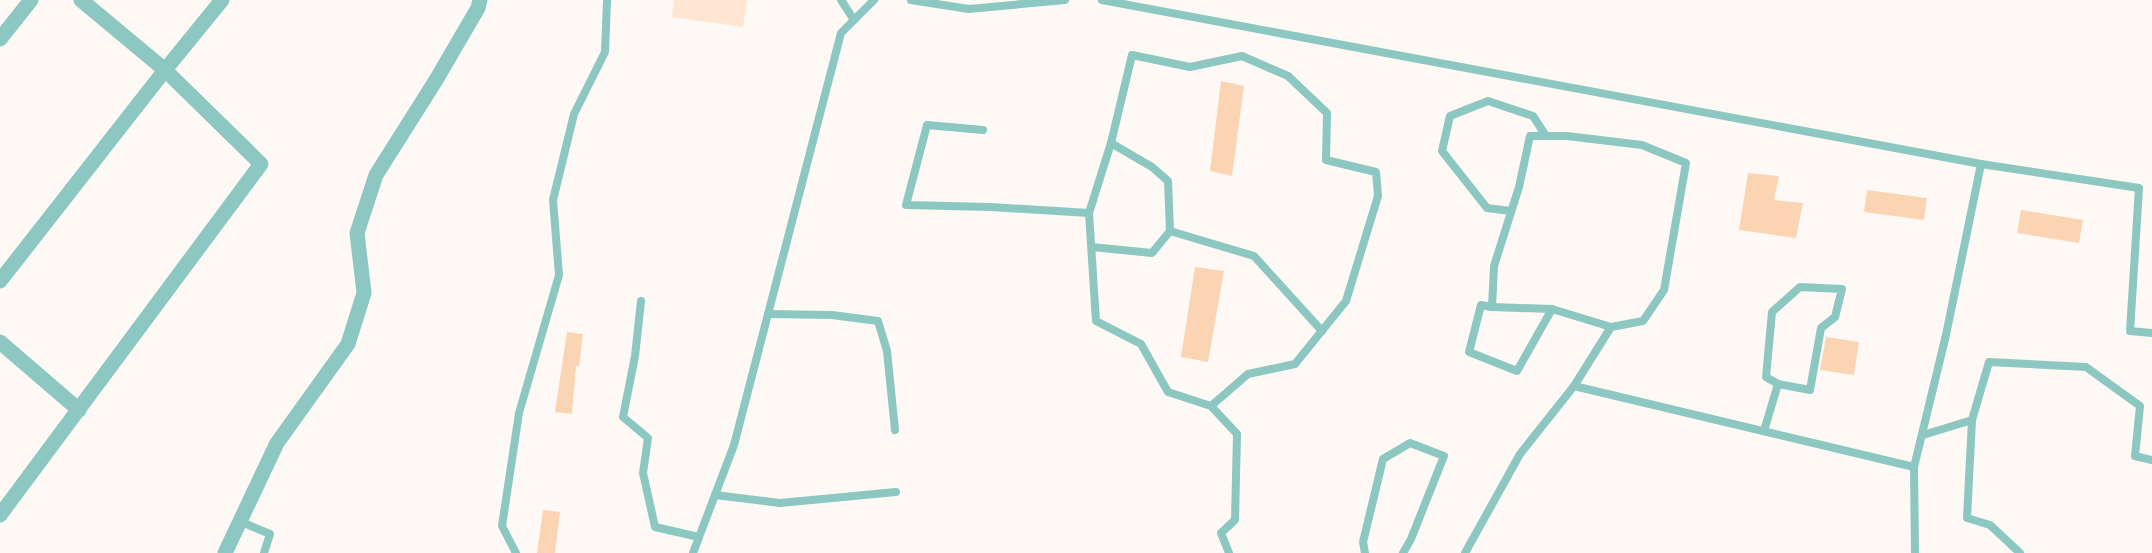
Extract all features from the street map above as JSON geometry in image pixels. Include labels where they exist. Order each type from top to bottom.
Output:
[{"type":"street","points":[[0,39],[31,0]]},
{"type":"street","points":[[0,515],[261,164],[165,70],[81,0]]},
{"type":"street","points":[[0,281],[222,0]]},
{"type":"street","points":[[225,553],[277,443],[348,344],[364,293],[357,232],[376,175],[436,80],[478,8],[480,0]]},
{"type":"street","points":[[0,342],[80,410]]},
{"type":"lane","points":[[516,553],[502,526],[519,413],[559,276],[553,200],[574,114],[605,52],[607,0]]},
{"type":"lane","points":[[841,0],[854,20]]},
{"type":"lane","points":[[693,553],[734,445],[841,33],[874,0]]},
{"type":"lane","points":[[910,0],[969,9],[1065,0]]},
{"type":"lane","points":[[1102,0],[1981,164],[2139,188],[2130,331],[2152,333]]},
{"type":"lane","points":[[1211,406],[1248,374],[1295,364],[1346,301],[1378,196],[1376,172],[1326,160],[1327,113],[1288,76],[1242,56],[1190,67],[1132,55],[1111,143],[1089,213],[1096,321],[1141,344],[1168,392],[1211,406],[1237,434],[1235,520],[1221,533],[1228,553]]},
{"type":"lane","points":[[1511,212],[1487,208],[1442,151],[1450,116],[1488,101],[1533,116],[1546,136]]},
{"type":"lane","points":[[983,130],[927,125],[906,205],[1089,213]]},
{"type":"lane","points":[[1492,307],[1494,266],[1519,187],[1530,136],[1568,136],[1642,145],[1686,163],[1664,290],[1643,321],[1611,327],[1552,309],[1492,307],[1481,305],[1469,352],[1517,371],[1552,309]]},
{"type":"lane","points":[[1092,247],[1152,253],[1170,231],[1168,181],[1152,167],[1111,143]]},
{"type":"lane","points":[[1915,553],[1914,467],[1923,435],[1981,164]]},
{"type":"lane","points":[[1170,231],[1254,256],[1322,331]]},
{"type":"lane","points":[[1800,287],[1842,289],[1835,317],[1821,328],[1810,390],[1778,384],[1766,377],[1772,312],[1800,287]]},
{"type":"lane","points":[[641,301],[635,356],[623,417],[648,438],[643,473],[655,526],[699,537]]},
{"type":"lane","points":[[768,314],[832,315],[878,321],[887,351],[896,430]]},
{"type":"lane","points":[[1465,553],[1520,454],[1574,386],[1611,327]]},
{"type":"lane","points":[[2020,553],[1990,525],[1967,518],[1971,420],[1989,362],[2086,367],[2140,406],[2135,456],[2152,460]]},
{"type":"lane","points":[[1764,431],[1778,384]]},
{"type":"lane","points":[[1574,386],[1914,467]]},
{"type":"lane","points":[[1923,435],[1971,420]]},
{"type":"lane","points":[[1365,553],[1363,542],[1383,459],[1410,444],[1444,456],[1411,539],[1403,553]]},
{"type":"lane","points":[[715,495],[780,503],[896,492]]},
{"type":"lane","points":[[239,521],[270,534],[264,553]]},
{"type":"shaded area","points":[[674,0],[747,0],[743,27],[672,17]]},
{"type":"building","points":[[1221,81],[1244,86],[1232,176],[1210,171]]},
{"type":"building","points":[[1748,173],[1779,176],[1774,200],[1803,203],[1796,238],[1739,230]]},
{"type":"building","points":[[1867,190],[1927,198],[1924,220],[1864,212]]},
{"type":"building","points":[[2021,210],[2083,220],[2079,243],[2017,233]]},
{"type":"building","points":[[1195,267],[1224,271],[1208,362],[1181,357]]},
{"type":"building","points":[[567,332],[583,334],[579,367],[576,366],[572,414],[555,412]]},
{"type":"building","points":[[1826,337],[1859,342],[1854,375],[1820,370]]},
{"type":"building","points":[[543,510],[560,512],[555,553],[537,553]]}]
